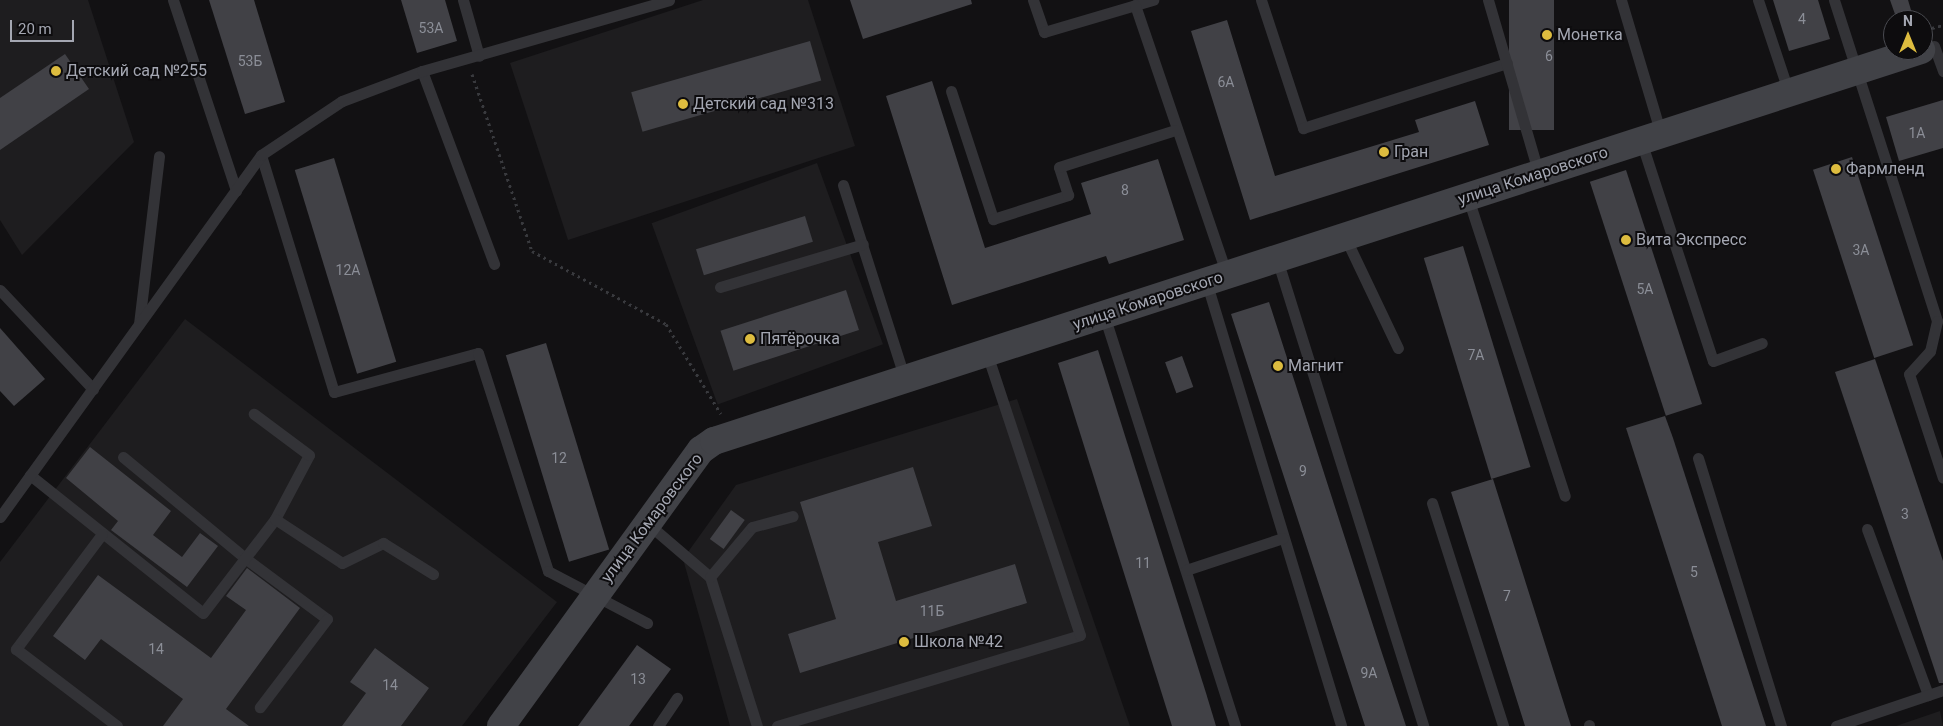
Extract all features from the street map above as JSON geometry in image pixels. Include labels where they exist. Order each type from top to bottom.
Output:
[{"type":"street","name":"улица Комаровского","points":[[500,726],[701,450],[714,441],[1890,60]]},
{"type":"lane","points":[[173,0],[236,191]]},
{"type":"lane","points":[[463,0],[473,58]]},
{"type":"lane","points":[[1033,0],[1044,32],[1153,0]]},
{"type":"lane","points":[[1261,0],[1303,128],[1507,63]]},
{"type":"lane","points":[[1488,0],[1539,174]]},
{"type":"lane","points":[[1621,0],[1651,138],[1712,361],[1762,343]]},
{"type":"lane","points":[[1758,0],[1789,93]]},
{"type":"lane","points":[[1834,0],[1937,321],[1930,351],[1909,374],[1943,478]]},
{"type":"lane","points":[[0,517],[262,155],[342,100],[422,71],[473,58],[664,1]]},
{"type":"lane","points":[[1135,5],[1175,130],[1217,278],[1283,538],[1341,726]]},
{"type":"lane","points":[[1933,53],[1943,72]]},
{"type":"lane","points":[[422,71],[494,264]]},
{"type":"lane","points":[[951,91],[993,219],[1068,196],[1059,167],[1175,130]]},
{"type":"lane","points":[[262,155],[334,392],[478,353],[548,571],[647,623]]},
{"type":"lane","points":[[138,326],[159,156]]},
{"type":"lane","points":[[843,186],[905,379]]},
{"type":"lane","points":[[1468,198],[1566,496]]},
{"type":"lane","points":[[1345,237],[1398,348]]},
{"type":"lane","points":[[720,287],[863,244]]},
{"type":"lane","points":[[1277,259],[1423,726]]},
{"type":"lane","points":[[0,290],[93,389]]},
{"type":"lane","points":[[1104,315],[1235,726]]},
{"type":"lane","points":[[776,726],[1080,635],[987,353]]},
{"type":"lane","points":[[30,475],[203,613],[275,520],[309,454],[254,414]]},
{"type":"lane","points":[[123,457],[245,558],[327,619],[260,707]]},
{"type":"lane","points":[[1698,458],[1781,726]]},
{"type":"lane","points":[[1432,503],[1503,726]]},
{"type":"lane","points":[[710,577],[752,527],[793,516]]},
{"type":"lane","points":[[275,520],[342,563],[383,543],[433,574]]},
{"type":"lane","points":[[647,523],[710,577],[756,726]]},
{"type":"lane","points":[[1867,529],[1928,695]]},
{"type":"lane","points":[[102,534],[16,649],[117,726]]},
{"type":"lane","points":[[1186,570],[1283,538]]},
{"type":"lane","points":[[1836,726],[1943,690]]},
{"type":"lane","points":[[658,726],[678,698]]},
{"type":"path","points":[[473,58],[532,252],[666,324],[721,414],[730,411]]},
{"type":"shaded area","name":"Детский сад №255","points":[[0,0],[88,0],[134,142],[22,255],[0,220]]},
{"type":"shaded area","name":"Детский сад №313","points":[[703,0],[808,0],[855,146],[568,240],[510,63]]},
{"type":"shaded area","points":[[817,163],[883,344],[718,405],[652,223]]},
{"type":"shaded area","points":[[185,319],[557,602],[462,726],[0,726],[0,562]]},
{"type":"shaded area","name":"Школа №42","points":[[1017,399],[1130,726],[730,726],[683,559],[736,485]]},
{"type":"shaded area","points":[[1940,711],[1943,726],[1896,726]]},
{"type":"building","points":[[209,0],[254,0],[285,102],[245,114]]},
{"type":"building","points":[[401,0],[445,0],[457,41],[417,53]]},
{"type":"building","points":[[850,0],[971,0],[972,4],[863,39]]},
{"type":"building","points":[[1509,0],[1554,0],[1554,130],[1509,130]]},
{"type":"building","points":[[1773,0],[1818,0],[1830,39],[1789,51]]},
{"type":"building","points":[[1890,0],[1908,0],[1911,10],[1894,10]]},
{"type":"building","points":[[1227,20],[1275,176],[1419,132],[1415,120],[1475,101],[1489,145],[1250,220],[1191,31]]},
{"type":"building","points":[[810,41],[821,80],[643,132],[631,92]]},
{"type":"building","points":[[65,54],[89,89],[0,150],[0,98]]},
{"type":"building","points":[[932,81],[985,248],[1091,214],[1081,183],[1158,159],[1184,240],[1109,264],[1106,256],[952,305],[886,96]]},
{"type":"building","points":[[1943,100],[1943,148],[1899,161],[1886,117]]},
{"type":"building","points":[[1852,157],[1913,345],[1874,358],[1813,170]]},
{"type":"building","points":[[334,158],[396,362],[357,374],[295,170]]},
{"type":"building","points":[[1626,170],[1702,404],[1666,416],[1590,182]]},
{"type":"building","points":[[805,216],[813,242],[704,275],[696,249]]},
{"type":"building","points":[[1463,246],[1531,467],[1491,479],[1424,258]]},
{"type":"building","points":[[846,290],[859,330],[733,371],[720,331]]},
{"type":"building","points":[[1269,302],[1406,726],[1365,726],[1231,314]]},
{"type":"building","points":[[0,328],[45,379],[14,406],[0,391]]},
{"type":"building","points":[[546,343],[609,550],[569,562],[506,355]]},
{"type":"building","points":[[1098,350],[1216,726],[1172,726],[1058,363]]},
{"type":"building","points":[[1182,356],[1193,387],[1176,393],[1165,362]]},
{"type":"building","points":[[1875,359],[1943,561],[1943,683],[1939,683],[1835,372]]},
{"type":"building","points":[[1665,416],[1766,726],[1722,726],[1626,428]]},
{"type":"building","points":[[90,447],[171,511],[153,535],[182,557],[200,533],[218,546],[187,587],[111,530],[118,521],[66,478]]},
{"type":"building","points":[[913,467],[932,526],[878,542],[896,601],[1015,564],[1027,603],[800,673],[788,634],[836,619],[800,502]]},
{"type":"building","points":[[1493,479],[1571,726],[1525,726],[1451,492]]},
{"type":"building","points":[[731,510],[745,520],[724,549],[710,539]]},
{"type":"building","points":[[247,568],[300,608],[226,709],[249,726],[163,726],[183,699],[101,639],[85,660],[53,636],[98,575],[211,658],[246,610],[226,596]]},
{"type":"building","points":[[637,645],[671,669],[629,726],[578,726]]},
{"type":"building","points":[[375,648],[429,688],[401,726],[342,726],[366,693],[350,682]]},
{"type":"place","name":"Монетка","points":[[1547,35]]},
{"type":"place","name":"Детский сад №255","points":[[56,71]]},
{"type":"place","name":"Детский сад №313","points":[[683,104]]},
{"type":"place","name":"Гран","points":[[1384,152]]},
{"type":"place","name":"Фармленд","points":[[1836,169]]},
{"type":"place","name":"Вита Экспресс","points":[[1626,240]]},
{"type":"place","name":"Пятёрочка","points":[[750,339]]},
{"type":"place","name":"Магнит","points":[[1278,366]]},
{"type":"place","name":"Школа №42","points":[[904,642]]}]
